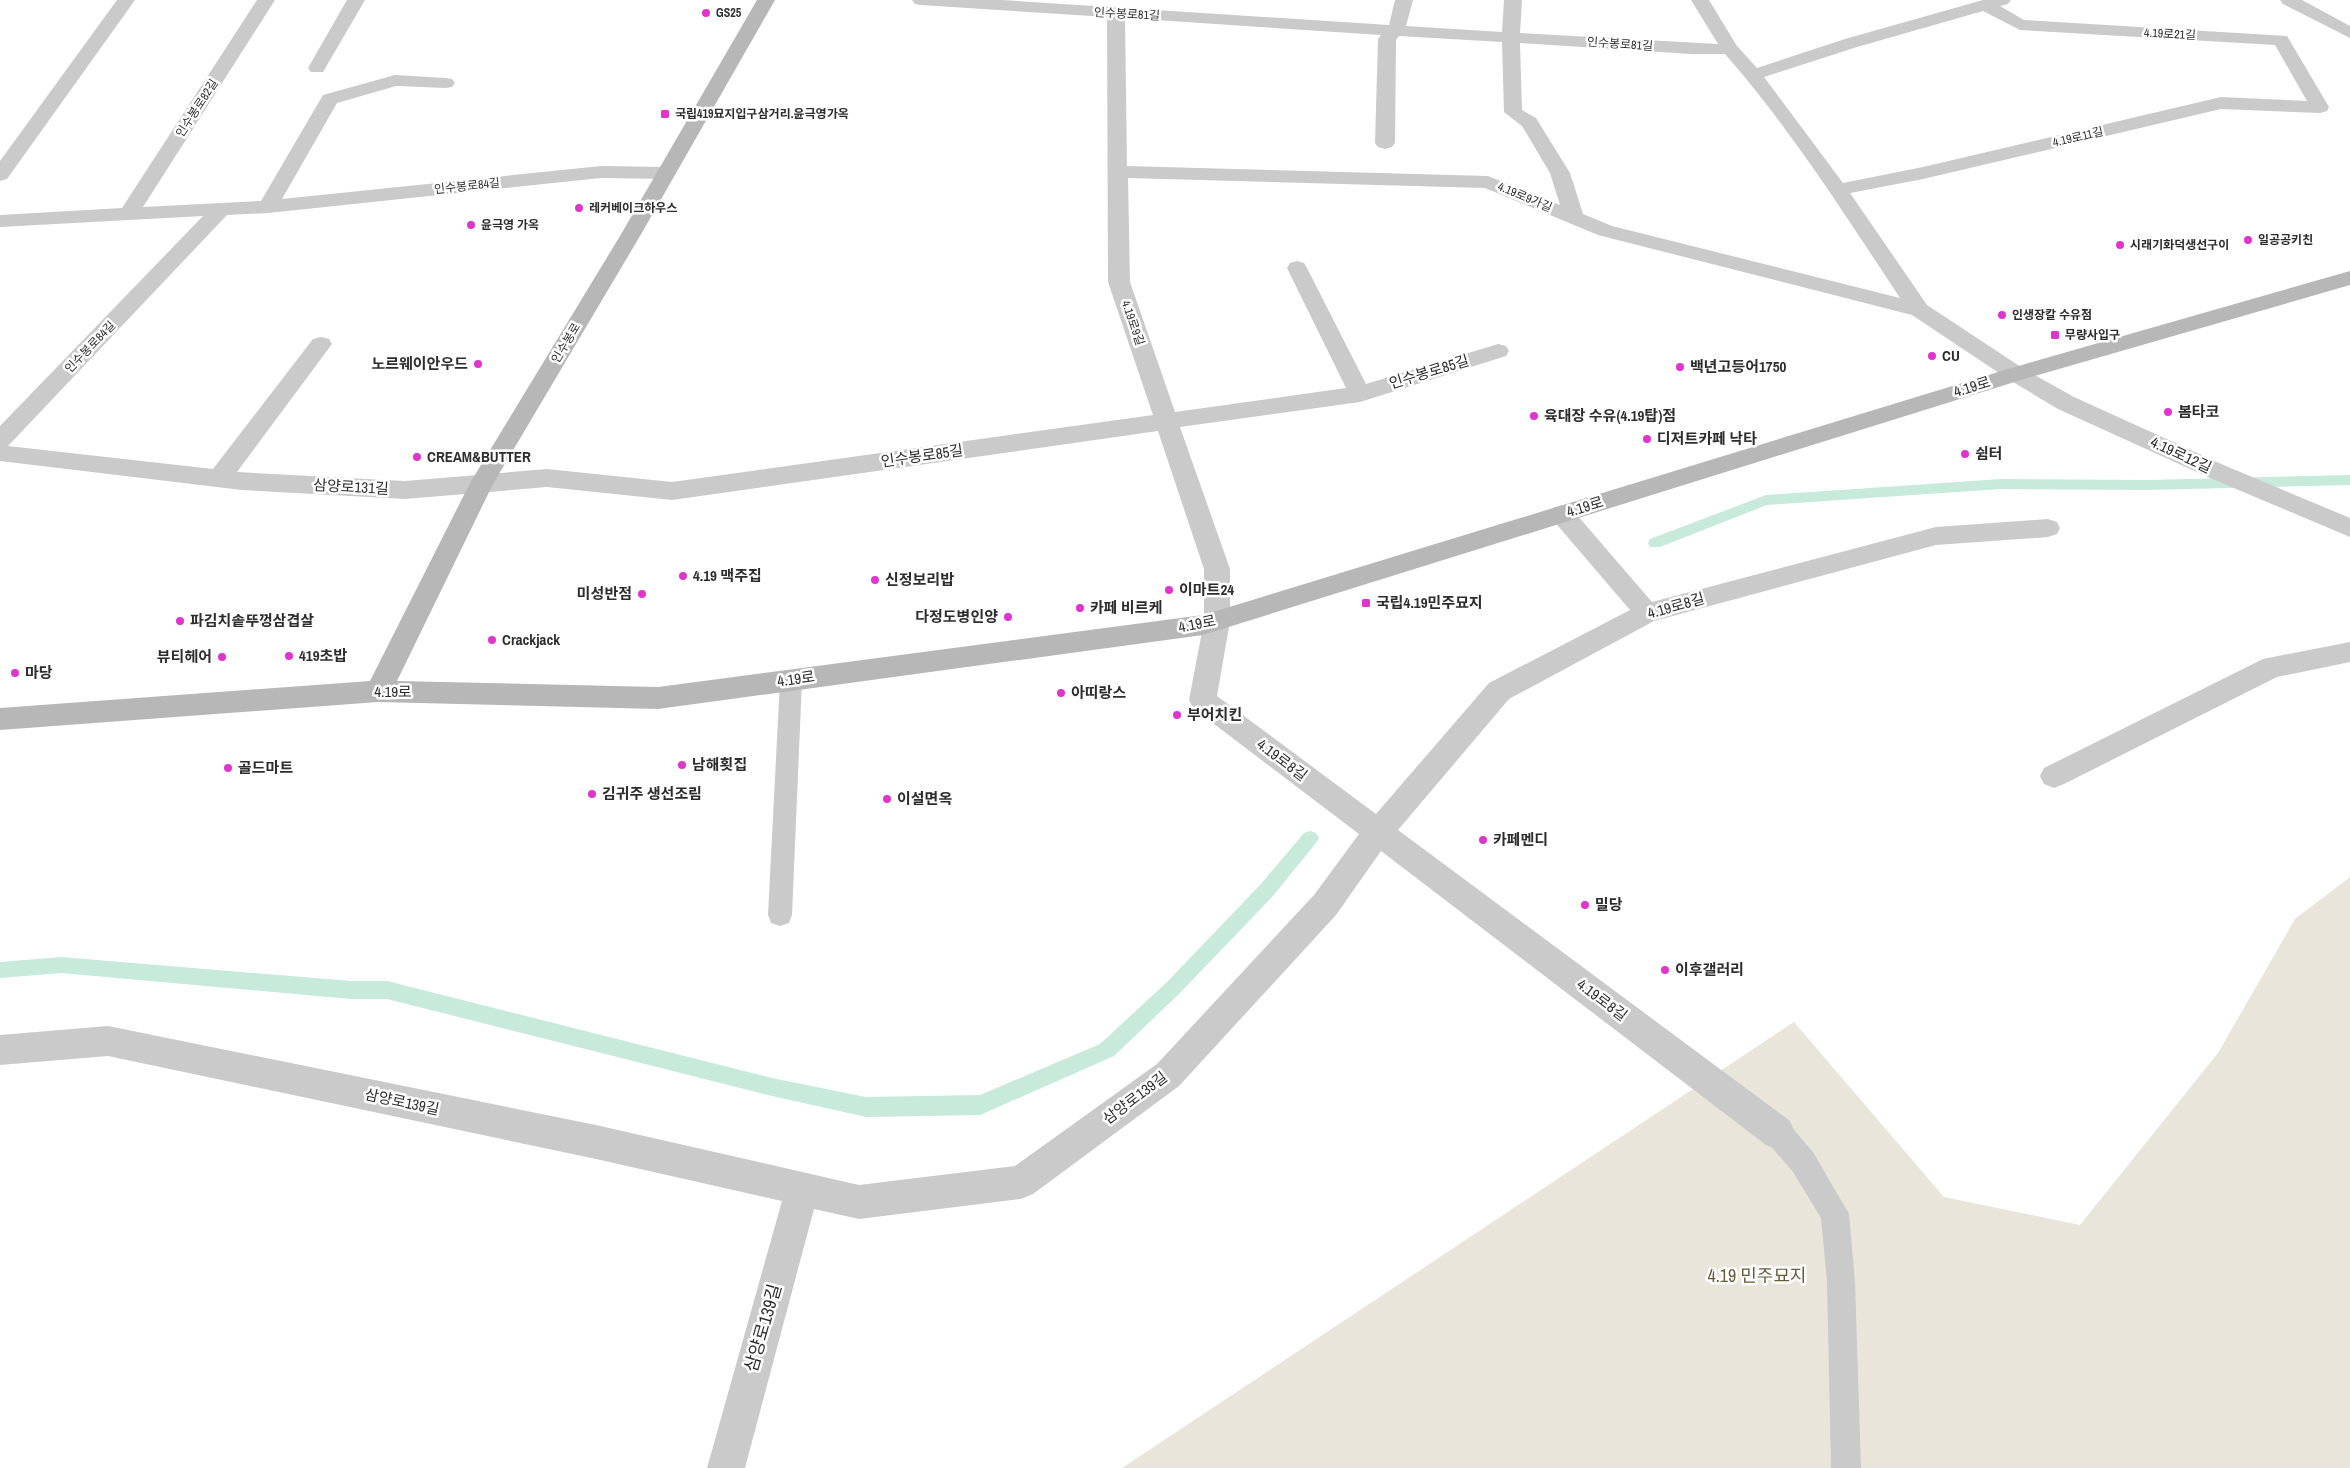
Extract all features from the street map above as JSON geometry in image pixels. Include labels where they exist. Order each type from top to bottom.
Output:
[{"type":"street","points":[[0,175],[126,0]]},
{"type":"street","name":"인수봉로82길","points":[[128,215],[266,0]]},
{"type":"street","points":[[317,68],[356,0]]},
{"type":"street","name":"인수봉로","points":[[378,692],[482,483],[766,0]]},
{"type":"street","name":"인수봉로81길","points":[[921,0],[1090,6],[1116,14],[1274,15],[1396,30],[1690,49],[1730,49]]},
{"type":"street","points":[[1385,143],[1387,39],[1396,30],[1403,16],[1404,0]]},
{"type":"street","points":[[1513,0],[1511,37],[1513,112],[1529,122],[1560,173],[1574,218]]},
{"type":"street","points":[[1700,0],[1730,49],[1752,75],[1838,190],[1919,310],[2016,374]]},
{"type":"street","points":[[2289,0],[2350,32]]},
{"type":"street","name":"4.19로21길","points":[[1752,75],[1851,43],[1994,2],[2020,25],[2281,40],[2320,107]]},
{"type":"street","name":"4.19로9길","points":[[1116,14],[1119,282],[1217,569],[1217,621]]},
{"type":"street","points":[[268,207],[330,98],[395,80],[446,83]]},
{"type":"street","name":"4.19로11길","points":[[1838,190],[2221,103],[2320,107]]},
{"type":"street","name":"인수봉로84길","points":[[0,221],[268,207],[601,172],[666,173]]},
{"type":"street","name":"4.19로9가길","points":[[1118,172],[1488,182],[1605,231],[1919,310]]},
{"type":"street","name":"인수봉로84길","points":[[0,440],[221,210]]},
{"type":"street","points":[[1298,268],[1360,394]]},
{"type":"street","name":"4.19로","points":[[0,719],[378,692],[658,698],[1203,625],[2016,374],[2350,278]]},
{"type":"street","points":[[219,478],[321,344]]},
{"type":"street","name":"인수봉로85길","points":[[482,483],[547,478],[672,491],[1360,394],[1498,351]]},
{"type":"street","name":"4.19로12길","points":[[2016,374],[2075,407],[2218,472],[2350,528]]},
{"type":"street","name":"삼양로131길","points":[[0,453],[219,478],[405,490],[482,483]]},
{"type":"street","points":[[1562,514],[1647,613]]},
{"type":"street","name":"4.19로8길","points":[[1378,832],[1499,691],[1647,613],[1936,536],[2048,528]]},
{"type":"street","name":"4.19로8길","points":[[1217,621],[1203,700],[1778,1133]]},
{"type":"street","points":[[2054,776],[2272,667],[2350,652]]},
{"type":"street","name":"삼양로139길","points":[[0,1050],[108,1041],[596,1142],[860,1202],[1021,1182],[1168,1075],[1325,905],[1378,832]]},
{"type":"street","name":"삼양로139길","points":[[726,1468],[802,1189]]},
{"type":"lane","points":[[780,915],[791,680]]},
{"type":"lane","points":[[1778,1133],[1802,1162],[1835,1214],[1842,1282],[1846,1468]]},
{"type":"green space","name":"4.19 민주묘지","points":[[2350,877],[2350,1468],[1122,1468],[1794,1022],[1944,1197],[2080,1225],[2218,1053],[2295,919]]},
{"type":"waterway","points":[[1655,543],[1766,500],[2001,484],[2148,485],[2350,480]]},
{"type":"waterway","points":[[0,970],[61,965],[351,990],[387,990],[772,1087],[866,1107],[980,1105],[1107,1050],[1173,988],[1266,891],[1310,838]]},
{"type":"place","name":"GS25","points":[[706,13]]},
{"type":"place","name":"국립419묘지입구삼거리.윤극영가옥","points":[[665,114]]},
{"type":"place","name":"레커베이크하우스","points":[[579,208]]},
{"type":"place","name":"윤극영 가옥","points":[[471,225]]},
{"type":"place","name":"일공공키친","points":[[2248,240]]},
{"type":"place","name":"시래기화덕생선구이","points":[[2120,245]]},
{"type":"place","name":"인생장칼 수유점","points":[[2002,315]]},
{"type":"place","name":"무량사입구","points":[[2055,335]]},
{"type":"place","name":"CU","points":[[1932,356]]},
{"type":"place","name":"노르웨이안우드","points":[[478,364]]},
{"type":"place","name":"백년고등어1750","points":[[1680,367]]},
{"type":"place","name":"봄타코","points":[[2168,412]]},
{"type":"place","name":"육대장 수유(4.19탑)점","points":[[1534,416]]},
{"type":"place","name":"디저트카페 낙타","points":[[1647,439]]},
{"type":"place","name":"쉼터","points":[[1965,454]]},
{"type":"place","name":"CREAM&BUTTER","points":[[417,457]]},
{"type":"place","name":"4.19 맥주집","points":[[683,576]]},
{"type":"place","name":"신정보리밥","points":[[875,580]]},
{"type":"place","name":"이마트24","points":[[1169,590]]},
{"type":"place","name":"미성반점","points":[[642,594]]},
{"type":"place","name":"국립4.19민주묘지","points":[[1366,603]]},
{"type":"place","name":"카페 비르케","points":[[1080,608]]},
{"type":"place","name":"다정도병인양","points":[[1008,617]]},
{"type":"place","name":"파김치솥뚜껑삼겹살","points":[[180,621]]},
{"type":"place","name":"Crackjack","points":[[492,640]]},
{"type":"place","name":"419초밥","points":[[289,656]]},
{"type":"place","name":"뷰티헤어","points":[[222,657]]},
{"type":"place","name":"마당","points":[[15,673]]},
{"type":"place","name":"아띠랑스","points":[[1061,693]]},
{"type":"place","name":"부어치킨","points":[[1177,715]]},
{"type":"place","name":"남해횟집","points":[[682,765]]},
{"type":"place","name":"골드마트","points":[[228,768]]},
{"type":"place","name":"김귀주 생선조림","points":[[592,794]]},
{"type":"place","name":"이설면옥","points":[[887,799]]},
{"type":"place","name":"카페멘디","points":[[1483,840]]},
{"type":"place","name":"밀당","points":[[1585,905]]},
{"type":"place","name":"이후갤러리","points":[[1665,970]]}]
